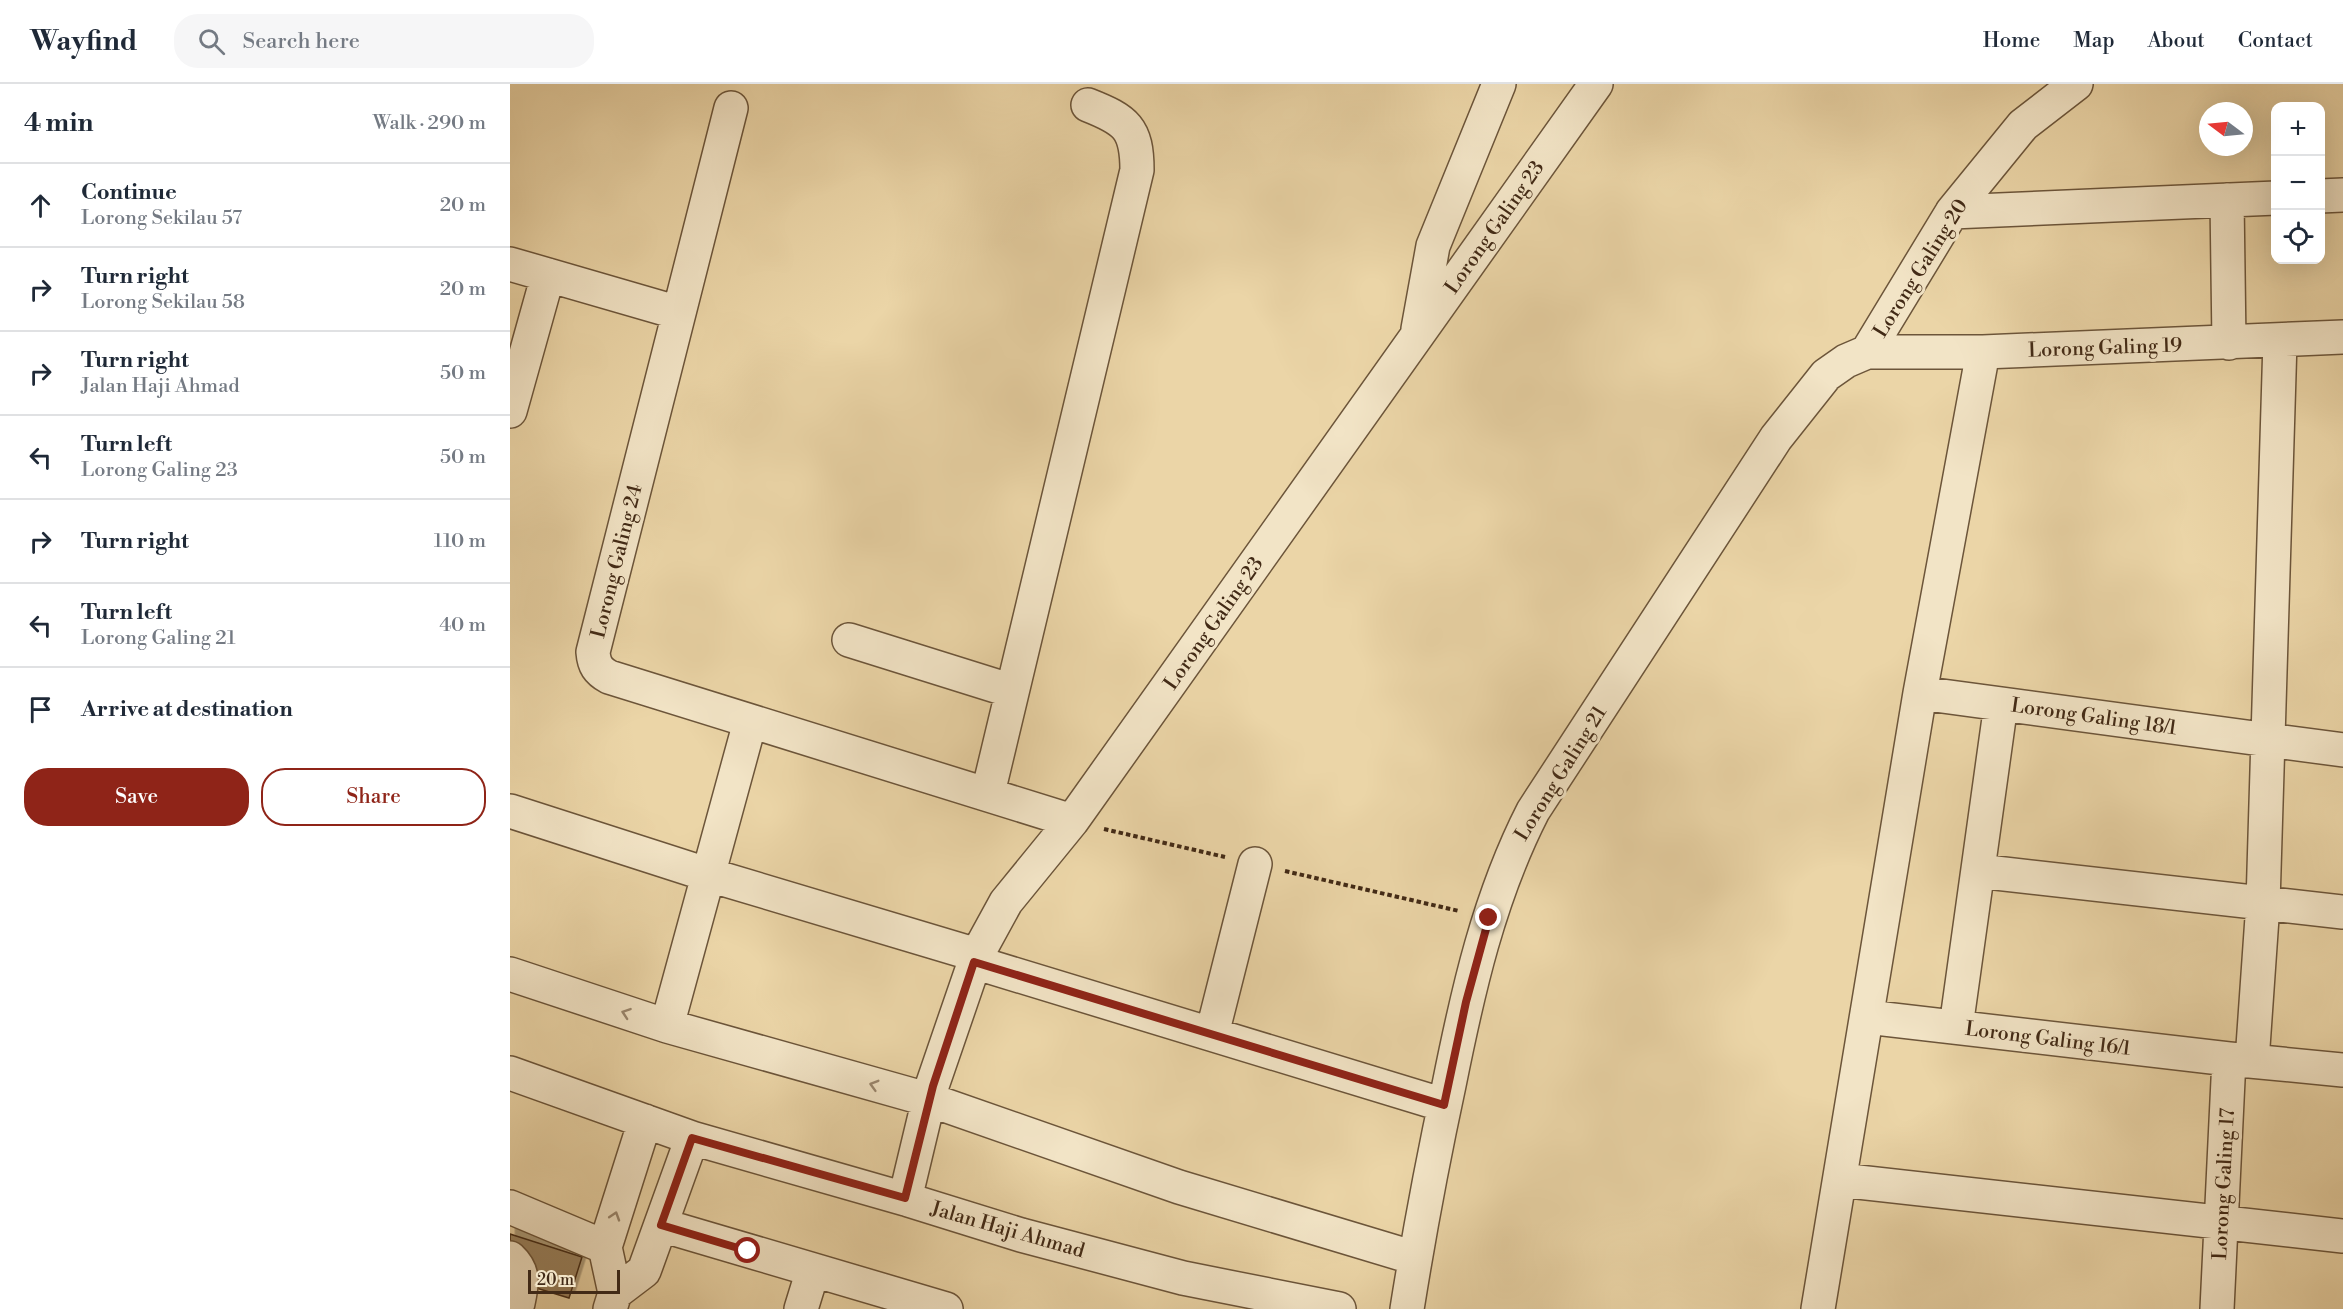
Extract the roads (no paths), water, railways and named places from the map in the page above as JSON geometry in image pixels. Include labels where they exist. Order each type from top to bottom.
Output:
[{"type":"street","points":[[1417,336],[1433,246],[1498,84]]},
{"type":"street","name":"Lorong Galing 23","points":[[905,1198],[930,1100],[975,958],[1006,902],[1072,821],[1596,84]]},
{"type":"street","name":"Lorong Galing 20","points":[[1867,352],[1952,212],[2023,125],[2076,84]]},
{"type":"street","points":[[988,793],[1137,170],[1137,144],[1129,128],[1114,115],[1088,105]]},
{"type":"street","name":"Lorong Galing 24","points":[[731,108],[592,652],[594,662],[600,672],[609,677],[1072,821]]},
{"type":"street","points":[[2325,196],[2343,195]]},
{"type":"street","points":[[1952,212],[2271,198]]},
{"type":"street","points":[[2228,200],[2229,343]]},
{"type":"street","points":[[510,264],[679,313]]},
{"type":"street","points":[[510,411],[548,275]]},
{"type":"street","name":"Lorong Galing 19","points":[[1867,352],[1983,352],[2343,337]]},
{"type":"street","name":"Lorong Galing 17","points":[[2217,1309],[2221,1223],[2240,1060],[2263,903],[2280,341]]},
{"type":"street","name":"Lorong Galing 21","points":[[1407,1309],[1444,1105],[1466,1002],[1496,896],[1514,849],[1533,811],[1776,438],[1827,375],[1846,361],[1867,352]]},
{"type":"street","points":[[1818,1309],[1920,693],[1983,352]]},
{"type":"street","points":[[849,639],[1012,691]]},
{"type":"street","name":"Lorong Galing 18/1","points":[[1920,693],[2343,750]]},
{"type":"street","points":[[1956,1027],[2001,704]]},
{"type":"street","points":[[667,1026],[706,874],[750,722]]},
{"type":"street","points":[[510,811],[1212,1034],[1444,1105]]},
{"type":"street","points":[[1212,1034],[1255,864]]},
{"type":"street","points":[[1978,871],[2343,912]]},
{"type":"street","points":[[510,974],[667,1026],[930,1100],[1179,1188],[1415,1258]]},
{"type":"street","name":"Lorong Galing 16/1","points":[[1867,1017],[2343,1070]]},
{"type":"street","name":"Jalan Haji Ahmad","points":[[510,1073],[692,1138],[905,1198],[1021,1235],[1183,1278],[1332,1308]]},
{"type":"street","points":[[613,1301],[605,1247],[645,1121]]},
{"type":"street","points":[[613,1301],[644,1271],[692,1138]]},
{"type":"street","points":[[1840,1180],[2343,1236]]},
{"type":"street","points":[[510,1207],[605,1247]]},
{"type":"street","points":[[661,1225],[946,1309]]},
{"type":"street","points":[[510,1258],[519,1267],[523,1279],[524,1307]]},
{"type":"street","points":[[801,1309],[813,1270]]}]
